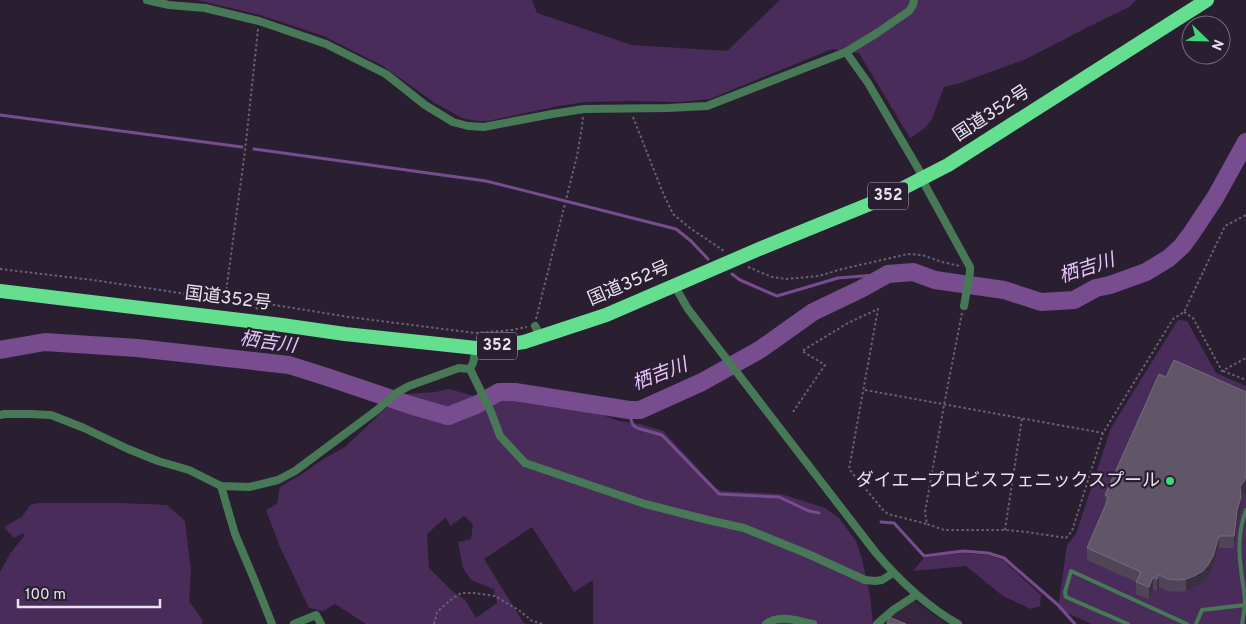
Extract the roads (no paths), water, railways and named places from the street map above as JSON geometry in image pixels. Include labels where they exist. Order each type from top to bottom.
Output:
[{"type":"highway","name":"国道352号","points":[[0,291],[346,334],[476,348],[524,342],[538,332],[606,315],[882,199],[912,184],[948,165],[1207,0]]},
{"type":"street","points":[[147,0],[169,5],[205,8],[259,21],[326,44],[386,74],[426,105],[453,122],[468,126],[484,127],[584,109],[707,106],[846,52],[909,11],[913,6],[914,0]]},
{"type":"street","points":[[846,52],[868,83],[923,177],[926,187],[970,270],[964,306]]},
{"type":"street","points":[[674,285],[688,309],[721,353],[876,553],[916,595],[958,624]]},
{"type":"street","points":[[470,368],[476,348]]},
{"type":"street","points":[[0,415],[51,415],[128,449],[189,470],[222,486],[249,488],[278,480],[295,471],[377,410],[398,392],[409,386],[460,368],[470,368]]},
{"type":"street","points":[[470,368],[500,436],[525,463],[645,504],[744,528],[865,580],[882,580],[893,573]]},
{"type":"street","points":[[222,486],[235,534],[272,624]]},
{"type":"street","points":[[877,624],[893,610],[916,595]]},
{"type":"street","points":[[294,624],[316,615],[321,624]]},
{"type":"street","points":[[766,624],[771,620],[784,619],[813,624]]},
{"type":"lane","points":[[1242,624],[1245,595],[1240,570],[1239,543],[1246,510]]},
{"type":"lane","points":[[1128,624],[1066,597],[1065,592],[1071,571],[1187,624]]},
{"type":"lane","points":[[1196,624],[1202,610],[1245,605]]},
{"type":"waterway","points":[[0,115],[242,147]]},
{"type":"waterway","name":"栖吉川","points":[[0,350],[45,342],[137,348],[289,365],[448,416],[476,405],[499,392],[515,392],[629,410],[640,410],[702,382],[761,349],[813,312],[888,274],[913,272],[935,280],[1004,290],[1041,302],[1074,300],[1096,288],[1146,272],[1169,258],[1182,246],[1215,198],[1246,142]]},
{"type":"waterway","points":[[254,149],[486,181],[676,229],[691,241],[708,259]]},
{"type":"waterway","points":[[732,274],[740,280],[777,296],[838,278],[888,274]]},
{"type":"waterway","points":[[629,410],[633,425],[637,428],[662,435],[719,494],[779,497],[809,511],[819,513]]},
{"type":"waterway","points":[[881,522],[894,523],[924,556],[963,551],[988,553],[1004,558],[1058,605],[1075,624]]},
{"type":"place","name":"ダイエープロビスフェニックスプール","points":[[1170,481]]}]
